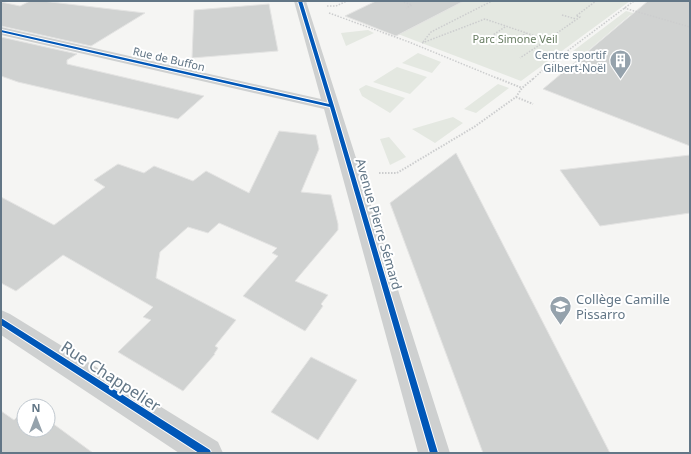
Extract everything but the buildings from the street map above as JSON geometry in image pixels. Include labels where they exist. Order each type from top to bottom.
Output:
[{"type":"street","name":"Avenue Pierre Sémard","points":[[300,1],[434,453]]},
{"type":"street","name":"Rue de Buffon","points":[[1,31],[332,106]]},
{"type":"street","name":"Rue Chappelier","points":[[1,321],[207,453]]},
{"type":"path","points":[[401,1],[412,5],[406,8]]},
{"type":"path","points":[[492,1],[431,32],[422,43],[485,19],[547,40]]},
{"type":"path","points":[[520,58],[580,17],[576,16],[596,1]]},
{"type":"path","points":[[352,174],[397,173],[474,127],[516,97],[522,88],[546,67],[634,1]]},
{"type":"path","points":[[624,8],[690,27]]},
{"type":"path","points":[[328,13],[409,42],[522,88]]},
{"type":"path","points":[[562,15],[577,19]]},
{"type":"path","points":[[505,27],[493,35],[514,42],[526,33]]},
{"type":"path","points":[[546,67],[562,74]]},
{"type":"path","points":[[516,97],[533,104]]},
{"type":"green space","name":"Parc Simone Veil","points":[[463,1],[630,1],[521,81],[398,34]]},
{"type":"green space","points":[[626,11],[690,29],[690,32],[630,15],[584,54],[573,51]]},
{"type":"green space","points":[[368,30],[374,33],[346,46],[341,33]]},
{"type":"green space","points":[[418,53],[441,62],[432,73],[402,63]]},
{"type":"green space","points":[[397,67],[427,77],[410,94],[373,82]]},
{"type":"green space","points":[[498,84],[509,88],[476,113],[464,109]]},
{"type":"green space","points":[[366,85],[405,98],[390,113],[362,96],[359,89]]},
{"type":"green space","points":[[453,117],[463,123],[435,143],[412,129]]},
{"type":"green space","points":[[389,137],[406,157],[390,165],[380,139]]},
{"type":"cycle path","points":[[300,1],[434,453]]},
{"type":"cycle path","points":[[1,31],[332,106]]},
{"type":"cycle path","points":[[1,321],[207,453]]},
{"type":"place","name":"Centre sportif Gilbert-Noël","points":[[621,80]]},
{"type":"place","name":"Collège Camille Pissarro","points":[[561,326]]}]
